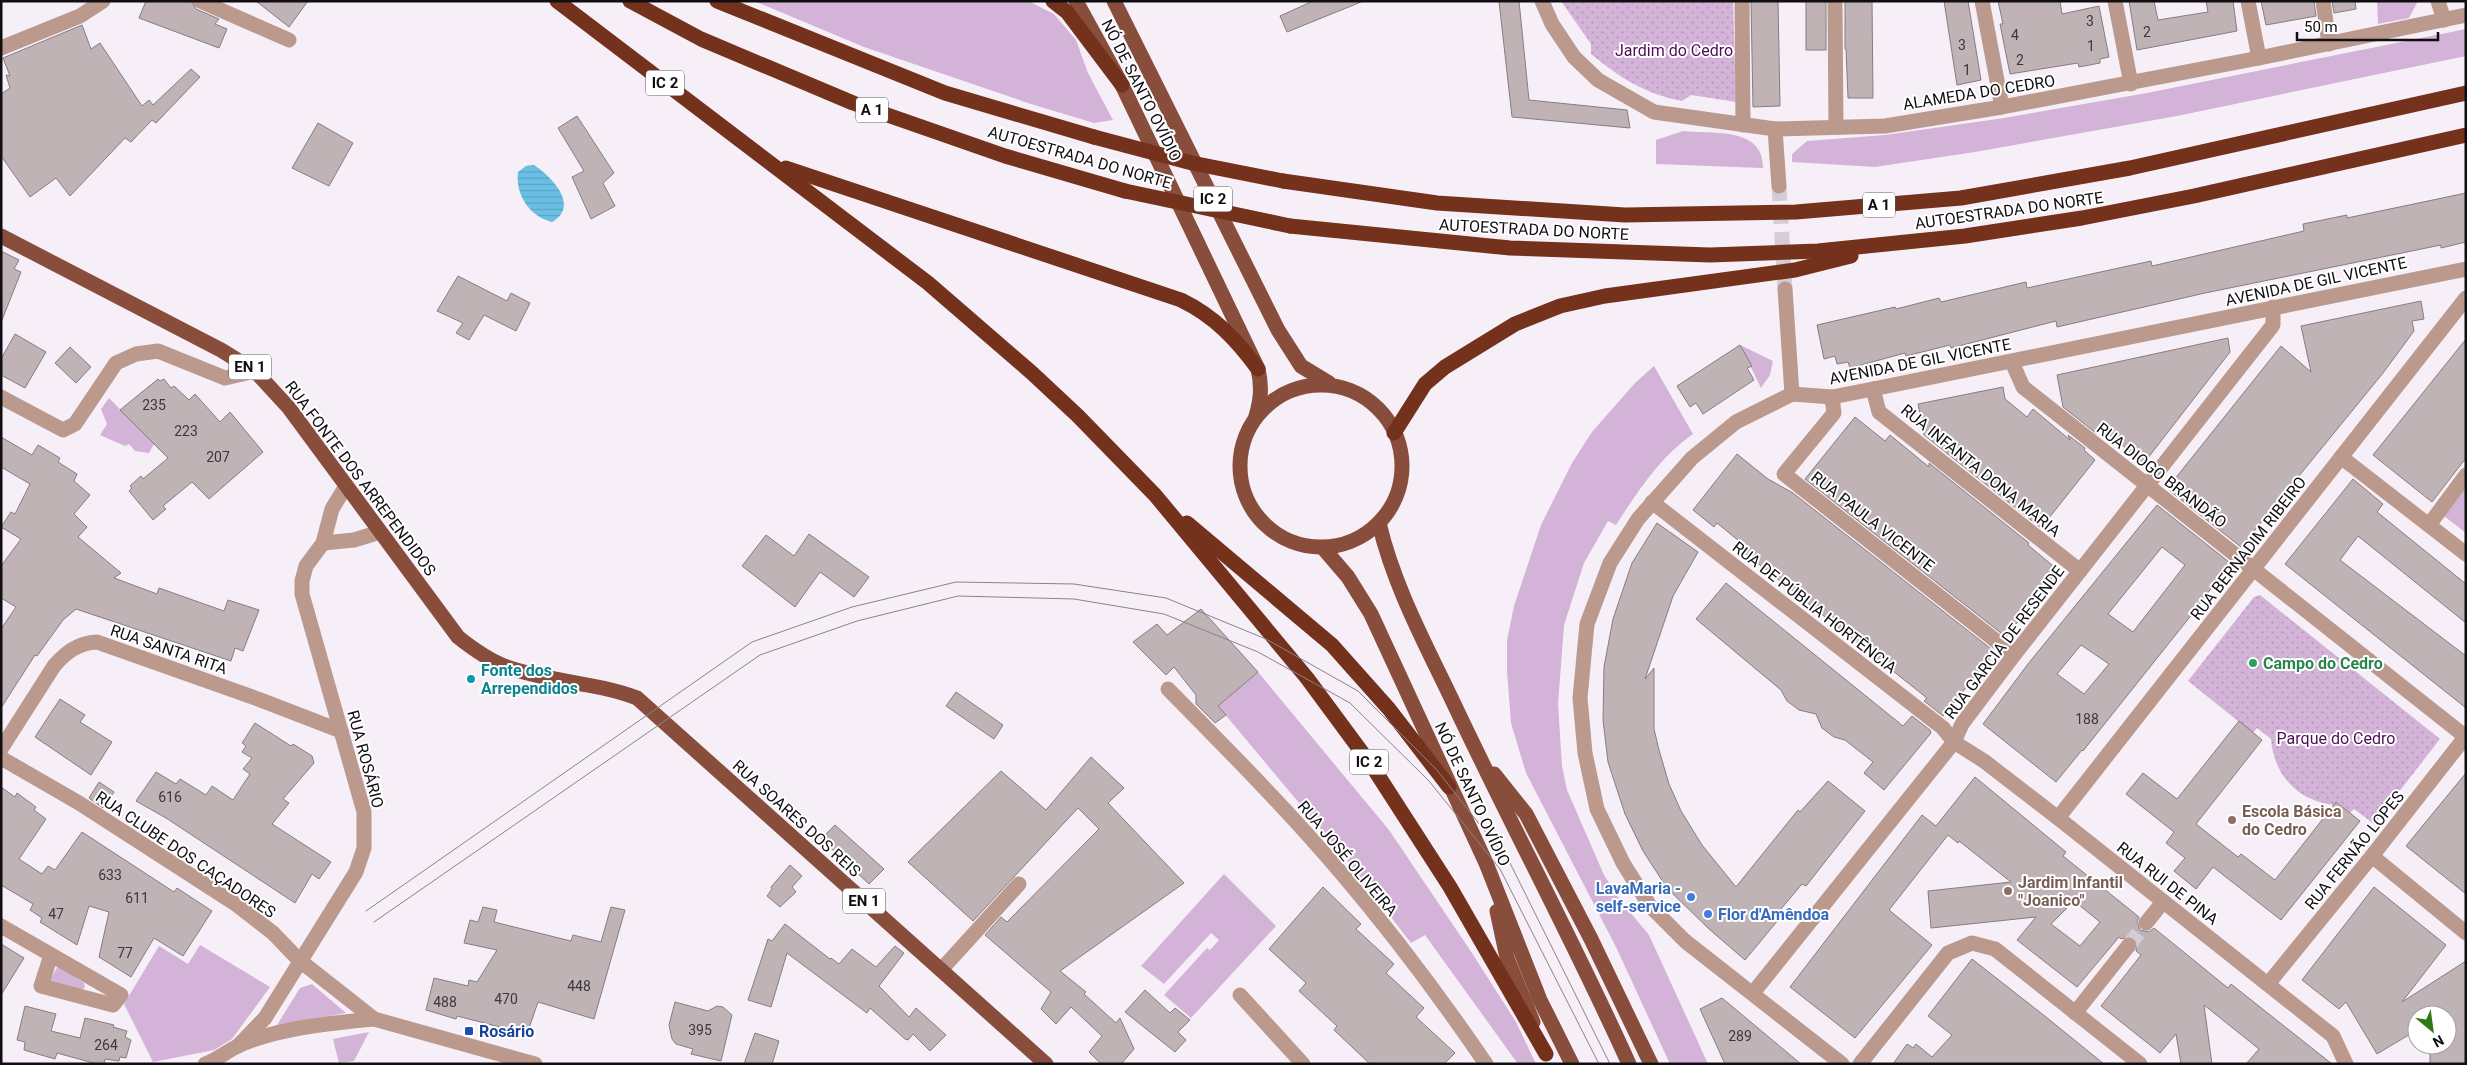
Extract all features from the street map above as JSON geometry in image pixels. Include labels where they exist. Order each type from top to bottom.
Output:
[{"type":"highway","name":"IC 2","points":[[556,1],[883,247],[974,322],[1078,416],[1155,496],[1307,678],[1372,766],[1450,887],[1549,1059]]},
{"type":"highway","name":"AUTOESTRADA DO NORTE","points":[[630,1],[701,39],[853,103],[1005,156],[1125,191],[1290,226],[1510,248],[1710,255],[1818,251],[1965,236],[2091,216],[2194,196],[2466,135]]},
{"type":"highway","name":"AUTOESTRADA DO NORTE","points":[[717,1],[945,92],[1094,137],[1192,163],[1283,181],[1437,203],[1625,215],[1796,212],[1961,198],[2130,168],[2466,94]]},
{"type":"highway","points":[[1053,1],[1067,12],[1122,85]]},
{"type":"highway","points":[[773,164],[1181,300],[1215,320],[1240,344],[1258,369]]},
{"type":"highway","points":[[1394,432],[1426,384],[1445,367],[1515,324],[1560,306],[1606,296],[1795,270],[1901,243]]},
{"type":"highway","name":"IC 2","points":[[1155,496],[1332,645],[1389,709],[1449,787]]},
{"type":"main road","name":"NÓ DE SANTO OVÍDIO","points":[[1076,1],[1122,85],[1258,369],[1261,392],[1256,416]]},
{"type":"main road","name":"IC 2","points":[[1114,1],[1278,330],[1301,366],[1329,383]]},
{"type":"main road","name":"RUA FONTE DOS ARREPENDIDOS","points":[[1,236],[222,350],[255,371],[288,408],[458,637],[478,652],[505,666],[524,672],[612,688],[637,698]]},
{"type":"main road","points":[[1329,383],[1353,391],[1375,406],[1394,432],[1400,451],[1402,468],[1399,485],[1392,505],[1380,523],[1348,542],[1324,548],[1304,546],[1279,535],[1264,522],[1252,506],[1244,485],[1240,457],[1243,442],[1256,416],[1271,402],[1290,390],[1308,384],[1329,383]]},
{"type":"main road","points":[[1380,523],[1391,568],[1474,747],[1526,814],[1591,939],[1651,1064]]},
{"type":"main road","name":"NÓ DE SANTO OVÍDIO","points":[[1324,548],[1348,577],[1371,614],[1449,787],[1486,863],[1540,1000],[1572,1064]]},
{"type":"main road","name":"RUA SOARES DOS REIS","points":[[637,698],[1046,1064]]},
{"type":"main road","name":"NÓ DE SANTO OVÍDIO","points":[[1474,747],[1630,1064]]},
{"type":"main road","name":"IC 2","points":[[1486,863],[1507,958],[1549,1059]]},
{"type":"street","points":[[1,48],[80,16],[103,1]]},
{"type":"street","points":[[200,1],[289,40]]},
{"type":"street","name":"ALAMEDA DO CEDRO","points":[[1542,1],[1552,24],[1574,57],[1598,80],[1654,112],[1775,129],[1884,126],[2002,107],[2131,84],[2466,15]]},
{"type":"street","points":[[1742,1],[1743,125]]},
{"type":"street","points":[[1834,1],[1836,128]]},
{"type":"street","points":[[1982,1],[2002,107]]},
{"type":"street","points":[[2115,1],[2131,84]]},
{"type":"street","points":[[2248,1],[2259,58]]},
{"type":"street","points":[[2323,1],[2329,44]]},
{"type":"street","points":[[2438,1],[2444,20]]},
{"type":"street","points":[[1775,129],[1779,186]]},
{"type":"street","name":"AVENIDA DE GIL VICENTE","points":[[1792,394],[1832,397],[2466,269]]},
{"type":"street","points":[[1785,289],[1792,394],[1736,422],[1692,458],[1652,502],[1610,563],[1587,624],[1580,698],[1585,753],[1598,809],[1622,863],[1650,906],[1685,941],[1842,1064]]},
{"type":"street","name":"RUA BERNADIM RIBEIRO","points":[[2058,818],[2466,298]]},
{"type":"street","name":"RUA GARCIA DE RESENDE","points":[[1752,994],[1954,742],[1962,724],[2014,655],[2273,325],[2273,307]]},
{"type":"street","points":[[1,397],[63,430],[75,424],[116,363],[136,354],[158,351],[225,378],[255,371]]},
{"type":"street","name":"RUA DIOGO BRANDÃO","points":[[2012,362],[2023,387],[2146,486],[2466,736]]},
{"type":"street","name":"RUA INFANTA DONA MARIA","points":[[1873,389],[1879,412],[2080,571]]},
{"type":"street","name":"RUA PAULA VICENTE","points":[[1832,397],[1834,414],[1784,474],[2014,655]]},
{"type":"street","points":[[2340,457],[2466,554]]},
{"type":"street","points":[[2429,525],[2466,475]]},
{"type":"street","name":"RUA ROSÁRIO","points":[[238,1046],[265,1018],[356,872],[364,848],[364,812],[302,594],[302,581],[306,566],[323,543],[332,509],[346,486]]},
{"type":"street","name":"RUA DE PÚBLIA HORTÊNCIA","points":[[1652,502],[1943,728],[1954,742]]},
{"type":"street","points":[[323,543],[354,540],[380,532]]},
{"type":"street","name":"RUA SANTA RITA","points":[[1,749],[54,666],[64,654],[86,642],[97,642],[342,731]]},
{"type":"street","name":"RUA JOSÉ OLIVEIRA","points":[[1168,688],[1272,796],[1342,874],[1453,1016],[1486,1064]]},
{"type":"street","name":"RUA FERNÃO LOPES","points":[[2268,984],[2466,736]]},
{"type":"street","name":"RUA RUI DE PINA","points":[[1954,742],[1984,761],[2058,818],[2333,1036],[2346,1064]]},
{"type":"street","name":"RUA CLUBE DOS CAÇADORES","points":[[1,758],[79,803],[237,905],[273,932],[300,960],[374,1019],[535,1064]]},
{"type":"street","points":[[2372,856],[2466,933]]},
{"type":"street","points":[[941,970],[1019,884]]},
{"type":"street","points":[[2146,923],[2163,902]]},
{"type":"street","points":[[1,926],[51,954],[121,995],[113,1006],[41,986],[51,954]]},
{"type":"street","points":[[1860,1064],[1948,953],[1972,943],[1995,950],[2140,1064]]},
{"type":"street","points":[[2075,1013],[2129,945]]},
{"type":"street","points":[[1240,994],[1303,1064]]},
{"type":"street","name":"RUA ROSÁRIO","points":[[204,1064],[238,1046],[268,1035],[346,1021],[374,1019]]},
{"type":"green space","points":[[754,1],[1028,1],[1054,14],[1076,40],[1088,73],[1113,120],[1094,123],[1031,104],[864,47]]},
{"type":"green space","name":"Jardim do Cedro","points":[[1561,1],[1733,1],[1736,102],[1691,95],[1682,101],[1656,94],[1633,84],[1591,54],[1591,44]]},
{"type":"green space","points":[[2377,1],[2418,1],[2409,18],[2378,24]]},
{"type":"green space","points":[[2466,29],[2466,56],[2177,116],[1975,152],[1875,167],[1792,162],[1792,154],[1807,141],[1885,135],[2004,118],[2147,93]]},
{"type":"green space","points":[[1683,131],[1722,133],[1746,139],[1755,145],[1761,155],[1763,168],[1656,164],[1656,140]]},
{"type":"green space","points":[[1740,345],[1773,361],[1770,375],[1761,388]]},
{"type":"green space","points":[[1654,366],[1693,434],[1660,464],[1641,487],[1616,525],[1608,521],[1584,563],[1564,625],[1558,704],[1562,766],[1567,790],[1604,875],[1620,900],[1649,935],[1708,1064],[1670,1064],[1616,947],[1526,773],[1511,723],[1507,672],[1507,640],[1514,606],[1541,525],[1572,463],[1592,432],[1635,383]]},
{"type":"green space","points":[[109,398],[154,444],[149,453],[135,451],[129,444],[125,446],[100,435],[107,424],[101,409]]},
{"type":"green space","points":[[2466,487],[2466,533],[2444,516]]},
{"type":"green space","name":"Parque do Cedro","points":[[2260,595],[2440,739],[2374,824],[2354,809],[2350,813],[2337,802],[2334,805],[2321,803],[2299,792],[2290,784],[2277,764],[2271,739],[2257,728],[2253,733],[2188,681],[2254,597]]},
{"type":"green space","points":[[1258,672],[1389,830],[1516,1022],[1536,1064],[1518,1064],[1425,935],[1411,943],[1350,864],[1218,706]]},
{"type":"green space","points":[[1224,874],[1276,926],[1191,1018],[1164,995],[1207,948],[1210,950],[1219,940],[1211,933],[1164,984],[1141,966]]},
{"type":"green space","points":[[200,945],[270,987],[232,1039],[214,1050],[153,1062],[124,1004],[159,946],[188,964]]},
{"type":"green space","points":[[58,966],[84,983],[85,987],[81,991],[51,982],[50,980]]},
{"type":"green space","points":[[312,984],[346,1013],[277,1025],[300,988]]},
{"type":"green space","points":[[369,1032],[354,1061],[339,1063],[333,1039]]},
{"type":"water","points":[[534,165],[555,184],[563,200],[564,208],[560,215],[552,222],[531,210],[519,189],[518,172],[526,166]]},
{"type":"building","points":[[146,1],[191,1],[196,9],[219,19],[215,24],[227,29],[219,48],[139,18]]},
{"type":"building","points":[[256,1],[308,1],[289,27]]},
{"type":"building","points":[[1313,1],[1361,2],[1287,32],[1280,16]]},
{"type":"building","points":[[1499,1],[1519,1],[1529,100],[1627,110],[1630,128],[1512,117]]},
{"type":"building","points":[[1751,1],[1778,1],[1780,106],[1753,107]]},
{"type":"building","points":[[1806,1],[1826,1],[1826,50],[1806,50]]},
{"type":"building","points":[[1845,1],[1872,1],[1873,98],[1848,98]]},
{"type":"building","points":[[1944,1],[1968,1],[1981,80],[1957,85]]},
{"type":"building","points":[[1998,1],[2060,1],[2062,14],[2099,6],[2109,57],[2100,59],[2100,63],[2079,67],[2078,63],[2010,74],[2000,24],[2003,24]]},
{"type":"building","points":[[2129,1],[2154,1],[2158,20],[2208,12],[2206,1],[2233,1],[2237,31],[2137,50]]},
{"type":"building","points":[[2261,1],[2314,1],[2316,16],[2266,25]]},
{"type":"building","points":[[2332,1],[2355,1],[2356,9],[2334,13]]},
{"type":"building","points":[[82,25],[91,49],[100,43],[142,106],[149,100],[153,105],[191,69],[200,77],[156,123],[152,120],[131,142],[125,138],[70,196],[56,178],[30,197],[1,156],[1,94],[10,88],[6,75],[10,76],[3,58]]},
{"type":"building","points":[[577,116],[614,173],[603,183],[615,206],[591,219],[572,177],[584,171],[558,128]]},
{"type":"building","points":[[318,123],[353,143],[329,186],[292,168]]},
{"type":"building","points":[[2466,193],[2466,242],[2441,248],[2441,245],[2205,293],[2057,327],[2056,321],[1951,348],[1950,345],[1906,356],[1905,353],[1850,368],[1848,362],[1837,364],[1835,356],[1824,359],[1817,325],[1939,298],[1941,302],[2026,282],[2027,288],[2151,261],[2152,266],[2304,231],[2303,224],[2347,215],[2347,218]]},
{"type":"building","points":[[1,251],[19,260],[14,269],[21,272],[2,320]]},
{"type":"building","points":[[458,276],[507,301],[511,293],[530,303],[516,331],[484,315],[469,340],[456,333],[463,323],[437,311]]},
{"type":"building","points":[[2421,301],[2424,319],[2412,321],[2414,331],[2383,373],[2241,547],[2170,491],[2173,487],[2170,485],[2281,346],[2311,372],[2301,326]]},
{"type":"building","points":[[15,334],[46,352],[25,388],[1,375],[1,359]]},
{"type":"building","points":[[2228,338],[2230,352],[2144,463],[2101,428],[2097,434],[2063,407],[2057,375]]},
{"type":"building","points":[[2466,339],[2466,458],[2432,502],[2373,455]]},
{"type":"building","points":[[1740,345],[1752,366],[1747,368],[1754,380],[1703,414],[1696,403],[1690,407],[1677,386]]},
{"type":"building","points":[[70,347],[91,367],[76,383],[55,363]]},
{"type":"building","points":[[158,379],[160,381],[164,379],[171,388],[174,386],[189,400],[195,394],[220,422],[230,412],[263,452],[209,499],[192,482],[163,506],[166,509],[153,520],[129,491],[132,488],[130,486],[141,476],[143,479],[168,458],[120,410]]},
{"type":"building","points":[[2003,387],[2005,399],[2027,417],[2033,409],[2070,440],[2068,435],[2085,448],[2084,450],[2095,460],[2041,528],[1924,435],[1918,404]]},
{"type":"building","points":[[1855,417],[1885,441],[1890,435],[1929,467],[1929,463],[2029,543],[2028,545],[2058,570],[2006,637],[1805,479]]},
{"type":"building","points":[[1,437],[32,455],[38,445],[60,458],[58,462],[77,474],[74,481],[90,495],[74,514],[87,527],[78,537],[121,573],[114,578],[157,594],[159,588],[224,611],[228,600],[259,610],[243,651],[235,648],[231,661],[76,609],[63,620],[37,656],[35,655],[1,708],[1,629],[16,607],[1,598],[1,566],[21,539],[1,527],[11,512],[15,514],[30,484],[1,467]]},
{"type":"building","points":[[1737,454],[1768,479],[1793,493],[1995,652],[1943,716],[1924,701],[1927,698],[1736,546],[1739,541],[1717,523],[1714,527],[1693,510]]},
{"type":"building","points":[[2353,479],[2383,504],[2377,512],[2466,584],[2466,623],[2358,536],[2340,560],[2466,656],[2466,708],[2285,564]]},
{"type":"building","points":[[2157,505],[2229,562],[2193,613],[2056,782],[1983,724],[2028,664]],"holes":[[[2162,547],[2185,565],[2133,632],[2108,614]],[[2081,645],[2109,664],[2084,694],[2057,674]]]},
{"type":"building","points":[[1657,523],[1698,552],[1673,596],[1645,679],[1654,668],[1654,729],[1659,750],[1669,784],[1681,811],[1702,845],[1736,887],[1798,810],[1800,812],[1828,781],[1865,811],[1806,886],[1802,884],[1775,916],[1779,919],[1745,960],[1709,929],[1667,888],[1643,851],[1625,814],[1608,762],[1603,720],[1604,667],[1613,619],[1632,563]]},
{"type":"building","points":[[809,534],[869,577],[854,597],[820,572],[795,607],[742,566],[766,535],[794,556]]},
{"type":"building","points":[[1726,583],[1903,726],[1912,716],[1930,730],[1931,733],[1884,790],[1864,773],[1873,762],[1845,740],[1834,737],[1822,728],[1816,714],[1799,710],[1787,701],[1781,690],[1696,619]]},
{"type":"building","points":[[1201,609],[1258,672],[1218,706],[1226,715],[1215,723],[1196,704],[1196,695],[1174,667],[1166,675],[1133,642],[1157,624],[1167,635]]},
{"type":"building","points":[[956,692],[1003,725],[994,739],[946,706]]},
{"type":"building","points":[[60,699],[85,715],[80,722],[112,742],[91,775],[35,737]]},
{"type":"building","points":[[2239,721],[2262,740],[2196,824],[2238,857],[2241,854],[2275,880],[2336,802],[2360,821],[2281,920],[2213,867],[2196,889],[2174,871],[2185,858],[2166,843],[2174,832],[2126,794],[2143,773],[2177,799]]},
{"type":"building","points":[[255,723],[291,746],[293,744],[312,756],[314,763],[283,799],[289,803],[272,824],[331,862],[319,879],[312,874],[295,903],[166,818],[136,801],[156,772],[176,784],[180,779],[206,795],[212,786],[233,800],[250,774],[243,769],[252,758],[242,752],[246,746],[242,743]]},
{"type":"building","points":[[1091,757],[1124,788],[1108,803],[1184,883],[1060,971],[1086,992],[1084,994],[1116,1023],[1120,1018],[1134,1049],[1121,1064],[1101,1064],[1089,1052],[1102,1036],[1071,1007],[1056,1024],[1041,1009],[1051,992],[985,935],[1001,917],[1007,922],[1099,829],[1078,808],[973,921],[908,862],[1001,771],[1046,810]]},
{"type":"building","points":[[2466,773],[2466,894],[2406,846]]},
{"type":"building","points":[[1975,777],[2066,852],[2063,856],[2139,917],[2137,922],[2140,930],[2149,932],[2154,928],[2228,988],[2231,984],[2332,1064],[2246,1064],[2259,1049],[2204,1005],[2212,1064],[2181,1064],[2176,1034],[2160,1053],[2101,1006],[2141,955],[2136,951],[2137,941],[2131,936],[2121,939],[2119,937],[2077,987],[2017,940],[2036,917],[1931,928],[1928,891],[2011,882],[1959,841],[1958,843],[1948,835],[1889,910],[1932,945],[1855,1038],[1790,987],[1922,815],[1936,826]],"holes":[[[2074,901],[2100,922],[2080,946],[2051,924]]]},
{"type":"building","points":[[99,782],[114,792],[103,808],[89,798]]},
{"type":"building","points":[[1,787],[15,797],[17,793],[36,807],[34,810],[46,819],[19,859],[42,874],[48,866],[55,870],[82,832],[174,892],[177,888],[212,911],[183,956],[154,938],[131,977],[99,957],[109,912],[89,906],[77,945],[40,922],[42,918],[30,910],[33,904],[1,885]]},
{"type":"building","points":[[835,825],[884,869],[869,884],[821,839]]},
{"type":"building","points":[[790,865],[802,876],[792,887],[796,892],[780,907],[767,896],[772,889],[771,887]]},
{"type":"building","points":[[1323,887],[1361,924],[1356,929],[1394,964],[1386,973],[1424,1008],[1416,1017],[1455,1053],[1444,1064],[1370,1064],[1334,1030],[1337,1026],[1299,991],[1306,983],[1269,949]]},
{"type":"building","points":[[2374,887],[2446,945],[2402,1002],[2466,961],[2466,1064],[2430,1064],[2430,1055],[2457,1055],[2457,1005],[2407,1005],[2407,1036],[2377,1054],[2346,1002],[2339,1009],[2302,980]]},
{"type":"building","points":[[483,907],[497,910],[494,922],[571,941],[573,935],[601,942],[611,907],[625,910],[594,1019],[538,1002],[527,1034],[457,1016],[456,1019],[426,1010],[434,978],[468,986],[469,980],[477,982],[497,950],[464,943],[470,920],[478,922]]},
{"type":"building","points":[[785,924],[839,964],[852,949],[876,967],[895,946],[904,953],[879,986],[909,1017],[916,1008],[946,1035],[930,1051],[913,1034],[908,1040],[905,1039],[870,1008],[867,1013],[787,953],[771,1007],[748,1000],[768,939],[772,941]]},
{"type":"building","points":[[1,944],[24,958],[1,995]]},
{"type":"building","points":[[1972,959],[2104,1064],[1893,1064],[1907,1044],[1913,1048],[1916,1044],[1932,1057],[1952,1035],[1928,1016]]},
{"type":"building","points":[[1145,990],[1170,1013],[1175,1008],[1190,1020],[1178,1032],[1186,1040],[1175,1052],[1125,1012]]},
{"type":"building","points":[[1722,998],[1801,1064],[1725,1064],[1700,1009]]},
{"type":"building","points":[[675,1002],[708,1011],[717,1006],[723,1007],[732,1015],[721,1061],[691,1054],[693,1049],[676,1044],[672,1039],[669,1025]]},
{"type":"building","points":[[25,1006],[56,1014],[51,1031],[80,1038],[85,1018],[114,1025],[113,1027],[127,1031],[125,1037],[131,1040],[126,1058],[120,1057],[119,1061],[105,1059],[104,1064],[97,1064],[57,1053],[55,1059],[24,1050],[25,1042],[17,1040]]},
{"type":"building","points":[[755,1033],[779,1041],[772,1064],[744,1064]]},
{"type":"tunnel","points":[[1779,186],[1785,289]]},
{"type":"tunnel","points":[[2129,945],[2146,923]]},
{"type":"tram line","points":[[366,911],[752,642],[852,607],[956,582],[1074,584],[1166,598],[1266,639],[1358,691],[1436,769],[1510,863],[1610,1064]]},
{"type":"tram line","points":[[374,922],[760,655],[857,621],[958,596],[1074,599],[1164,614],[1258,652],[1350,703],[1429,781],[1500,869],[1599,1064]]},
{"type":"place","name":"Campo do Cedro","points":[[2253,663]]},
{"type":"place","name":"Fonte dos Arrependidos","points":[[471,679]]},
{"type":"place","name":"Escola Básica do Cedro","points":[[2232,820]]},
{"type":"place","name":"Jardim Infantil \"Joanico\"","points":[[2008,891]]},
{"type":"place","name":"LavaMaria - self-service","points":[[1691,897]]},
{"type":"place","name":"Flor d'Amêndoa","points":[[1708,914]]},
{"type":"place","name":"Rosário","points":[[469,1031]]}]
